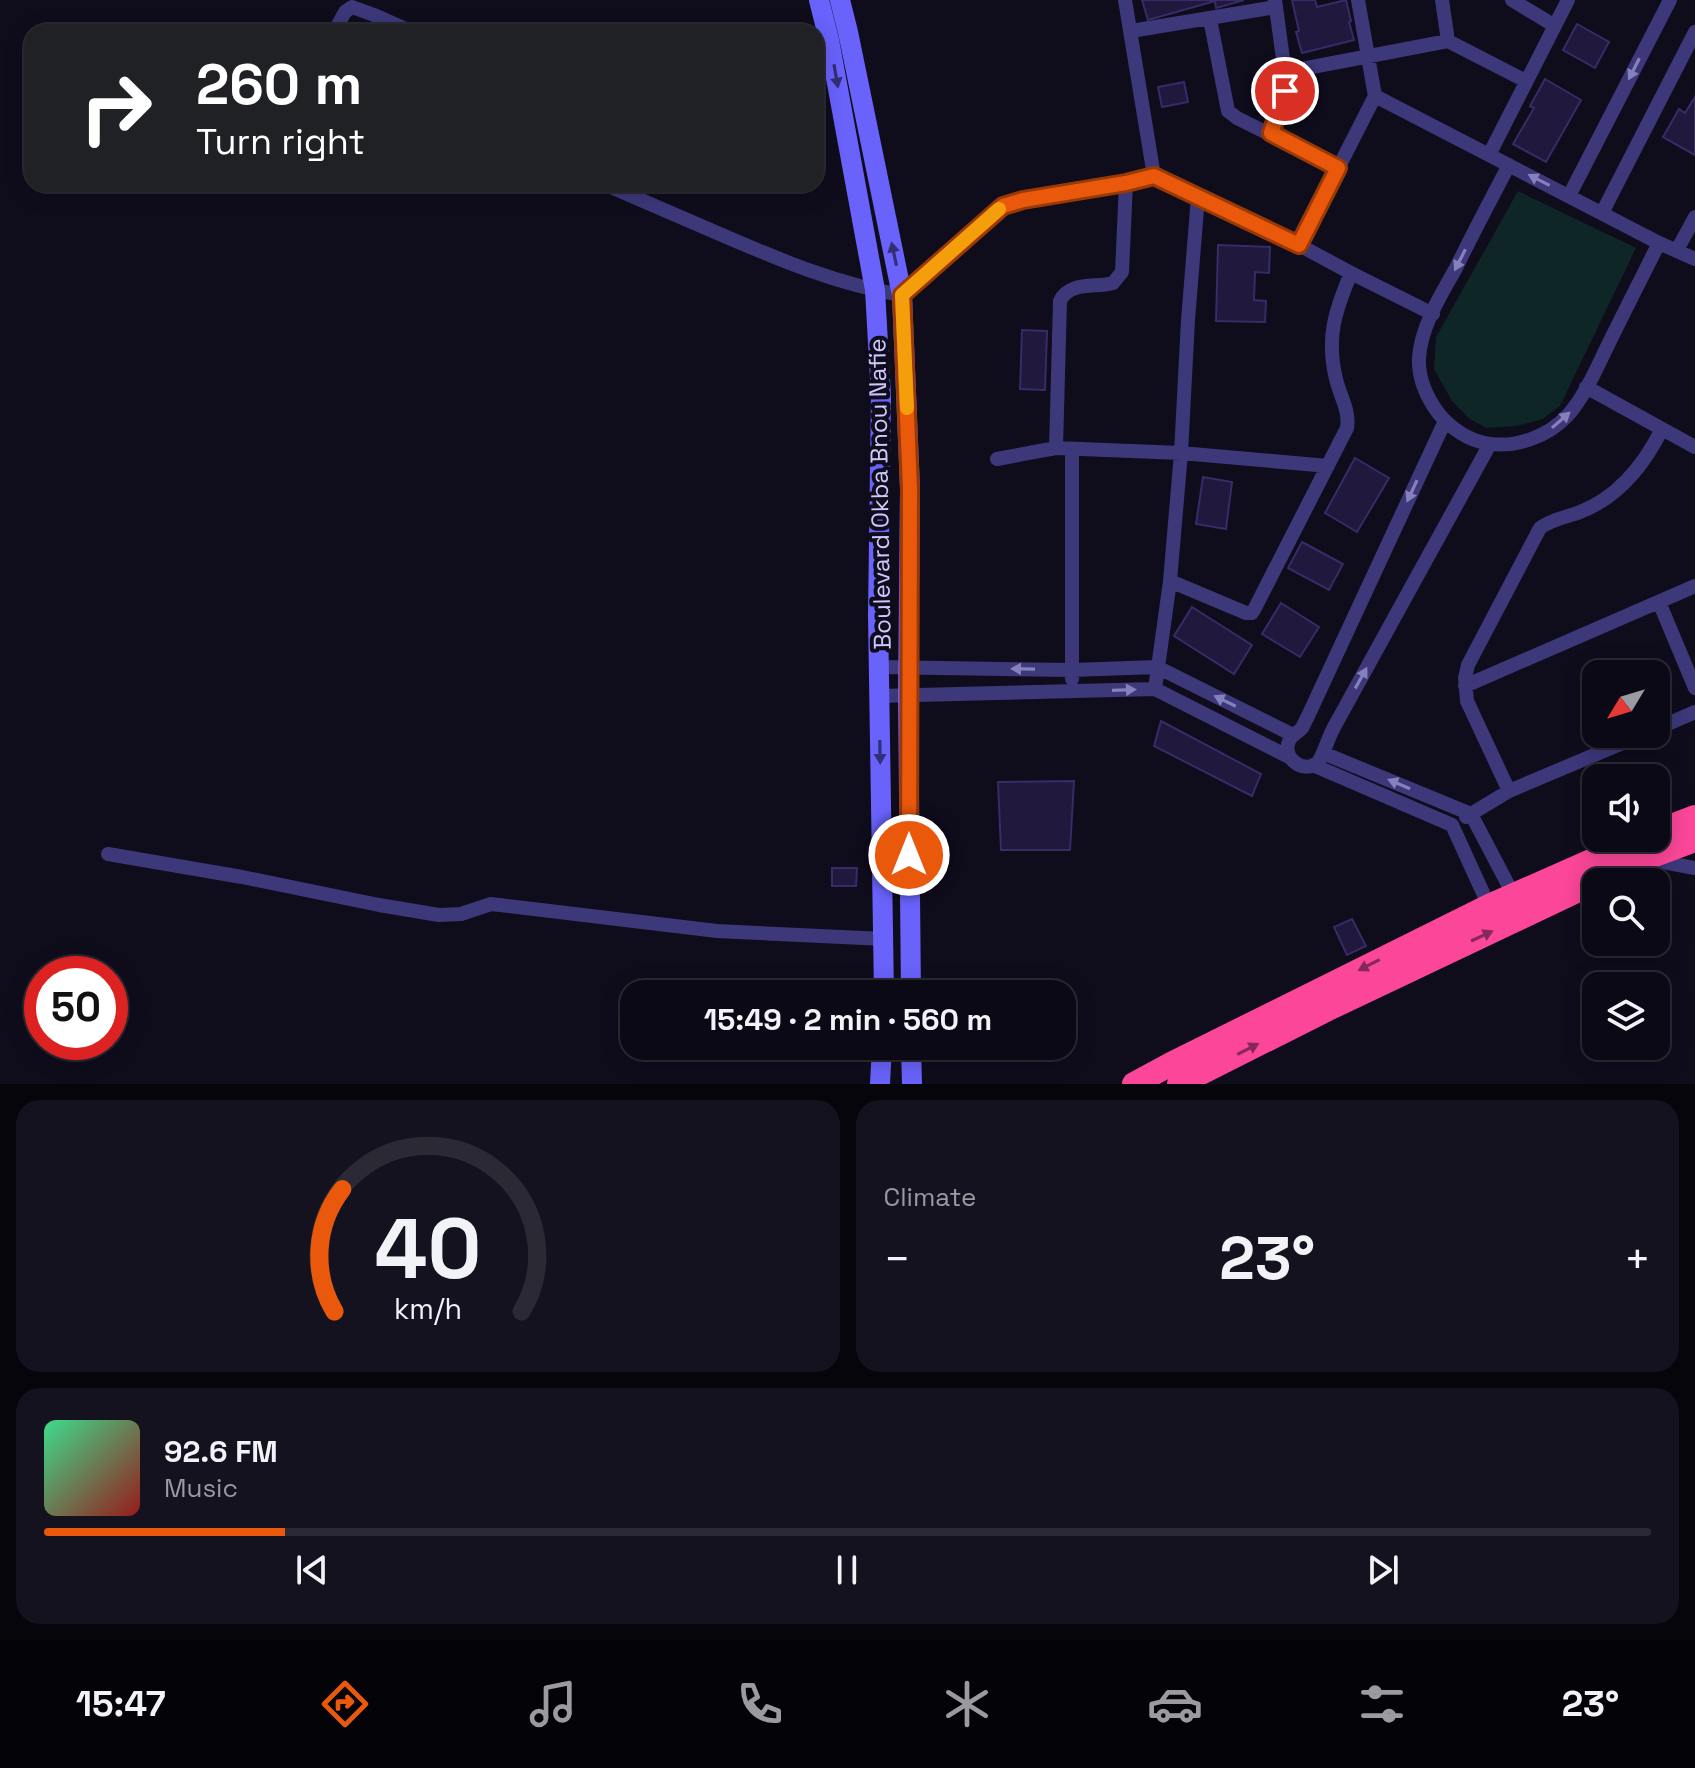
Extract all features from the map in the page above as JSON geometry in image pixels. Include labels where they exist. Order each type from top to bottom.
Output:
[{"type":"highway","points":[[1670,827],[1695,817]]},
{"type":"highway","points":[[1670,844],[1695,840]]},
{"type":"highway","points":[[1134,1084],[1489,906],[1632,852]]},
{"type":"highway","points":[[1179,1084],[1635,852]]},
{"type":"main road","name":"Boulevard Okba Bnou Nafie","points":[[819,0],[875,290],[881,396],[878,696],[884,980]]},
{"type":"main road","name":"Boulevard Okba Bnou Nafie","points":[[840,0],[902,295],[910,489],[911,980]]},
{"type":"main road","points":[[880,1084],[881,1060]]},
{"type":"main road","points":[[911,1060],[912,1084]]},
{"type":"street","points":[[1125,0],[1154,176]]},
{"type":"street","points":[[1299,245],[1375,96],[1358,0]]},
{"type":"street","points":[[1442,0],[1448,41]]},
{"type":"street","points":[[1512,0],[1555,26]]},
{"type":"street","points":[[1489,155],[1568,0]]},
{"type":"street","points":[[1569,196],[1670,0]]},
{"type":"street","points":[[1131,31],[1210,19],[1276,3],[1286,81],[1271,133]]},
{"type":"street","points":[[338,24],[352,7],[394,24]]},
{"type":"street","points":[[1210,19],[1228,111],[1242,121],[1338,168]]},
{"type":"street","points":[[1602,213],[1695,32]]},
{"type":"street","points":[[1286,72],[1448,41],[1526,81]]},
{"type":"street","points":[[1375,96],[1695,259]]},
{"type":"street","points":[[1509,165],[1433,314],[1424,334],[1419,358],[1427,394],[1445,421],[1468,438],[1490,444],[1518,443],[1544,434],[1567,416],[1586,387],[1659,243]]},
{"type":"street","points":[[622,192],[772,257],[828,277],[902,295],[1003,206],[1154,176],[1299,245],[1433,314]]},
{"type":"street","points":[[1056,448],[1060,301],[1068,290],[1113,283],[1122,272],[1126,183]]},
{"type":"street","points":[[1155,689],[1170,581],[1198,197]]},
{"type":"street","points":[[1677,250],[1695,217]]},
{"type":"street","points":[[1170,581],[1252,613],[1348,423],[1347,409],[1337,381],[1332,343],[1335,313],[1351,273]]},
{"type":"street","points":[[1586,387],[1695,447]]},
{"type":"street","points":[[1289,757],[1287,746],[1297,733],[1445,421]]},
{"type":"street","points":[[1509,791],[1467,701],[1465,686],[1468,665],[1540,528],[1591,507],[1621,486],[1647,457],[1662,429]]},
{"type":"street","points":[[1313,765],[1319,761],[1490,444]]},
{"type":"street","points":[[997,459],[1056,448],[1181,453],[1328,466]]},
{"type":"street","points":[[1072,449],[1072,691]]},
{"type":"street","points":[[1465,686],[1695,586]]},
{"type":"street","points":[[1659,602],[1695,688]]},
{"type":"street","points":[[879,667],[1072,670],[1157,667],[1297,733],[1309,730],[1317,734],[1324,749],[1471,814],[1514,896]]},
{"type":"street","points":[[878,696],[1155,689],[1289,757],[1300,766],[1313,765],[1452,825],[1489,906]]},
{"type":"street","points":[[1670,723],[1695,712]]},
{"type":"street","points":[[1452,825],[1509,791],[1611,748]]},
{"type":"street","points":[[1653,852],[1695,868]]},
{"type":"street","points":[[108,854],[439,915],[461,914],[491,904],[717,931],[884,939]]},
{"type":"green space","points":[[1518,191],[1636,248],[1560,406],[1543,419],[1516,426],[1486,428],[1470,419],[1452,401],[1434,369],[1436,337]]},
{"type":"building","points":[[1142,0],[1244,0],[1216,8],[1215,1],[1148,20]]},
{"type":"building","points":[[1292,0],[1315,0],[1317,7],[1346,0],[1354,40],[1302,53]]},
{"type":"building","points":[[1577,24],[1609,42],[1595,68],[1563,50]]},
{"type":"building","points":[[1545,79],[1581,100],[1546,162],[1513,144],[1534,108],[1530,106]]},
{"type":"building","points":[[1184,82],[1188,102],[1162,107],[1158,87]]},
{"type":"building","points":[[1695,97],[1695,155],[1663,137],[1679,109],[1685,113]]},
{"type":"building","points":[[1218,245],[1270,247],[1269,273],[1255,272],[1254,300],[1266,301],[1265,322],[1216,321]]},
{"type":"building","points":[[1022,330],[1047,331],[1045,390],[1020,389]]},
{"type":"building","points":[[1355,458],[1389,478],[1357,532],[1325,513]]},
{"type":"building","points":[[1203,477],[1232,482],[1226,529],[1196,524]]},
{"type":"building","points":[[1302,542],[1343,564],[1329,590],[1288,568]]},
{"type":"building","points":[[1281,603],[1319,627],[1300,657],[1262,634]]},
{"type":"building","points":[[1192,607],[1252,645],[1234,674],[1174,636]]},
{"type":"building","points":[[1161,721],[1261,774],[1252,796],[1154,746]]},
{"type":"building","points":[[1074,781],[1070,850],[1001,850],[998,782]]},
{"type":"building","points":[[832,868],[857,868],[856,886],[832,886]]},
{"type":"building","points":[[1352,919],[1366,946],[1347,955],[1334,927]]},
{"type":"slow traffic","points":[[907,408],[902,295],[999,209]]},
{"type":"route","points":[[909,855],[910,489],[902,295],[1003,206],[1154,176],[1299,245],[1338,168],[1271,133],[1285,91]]}]
